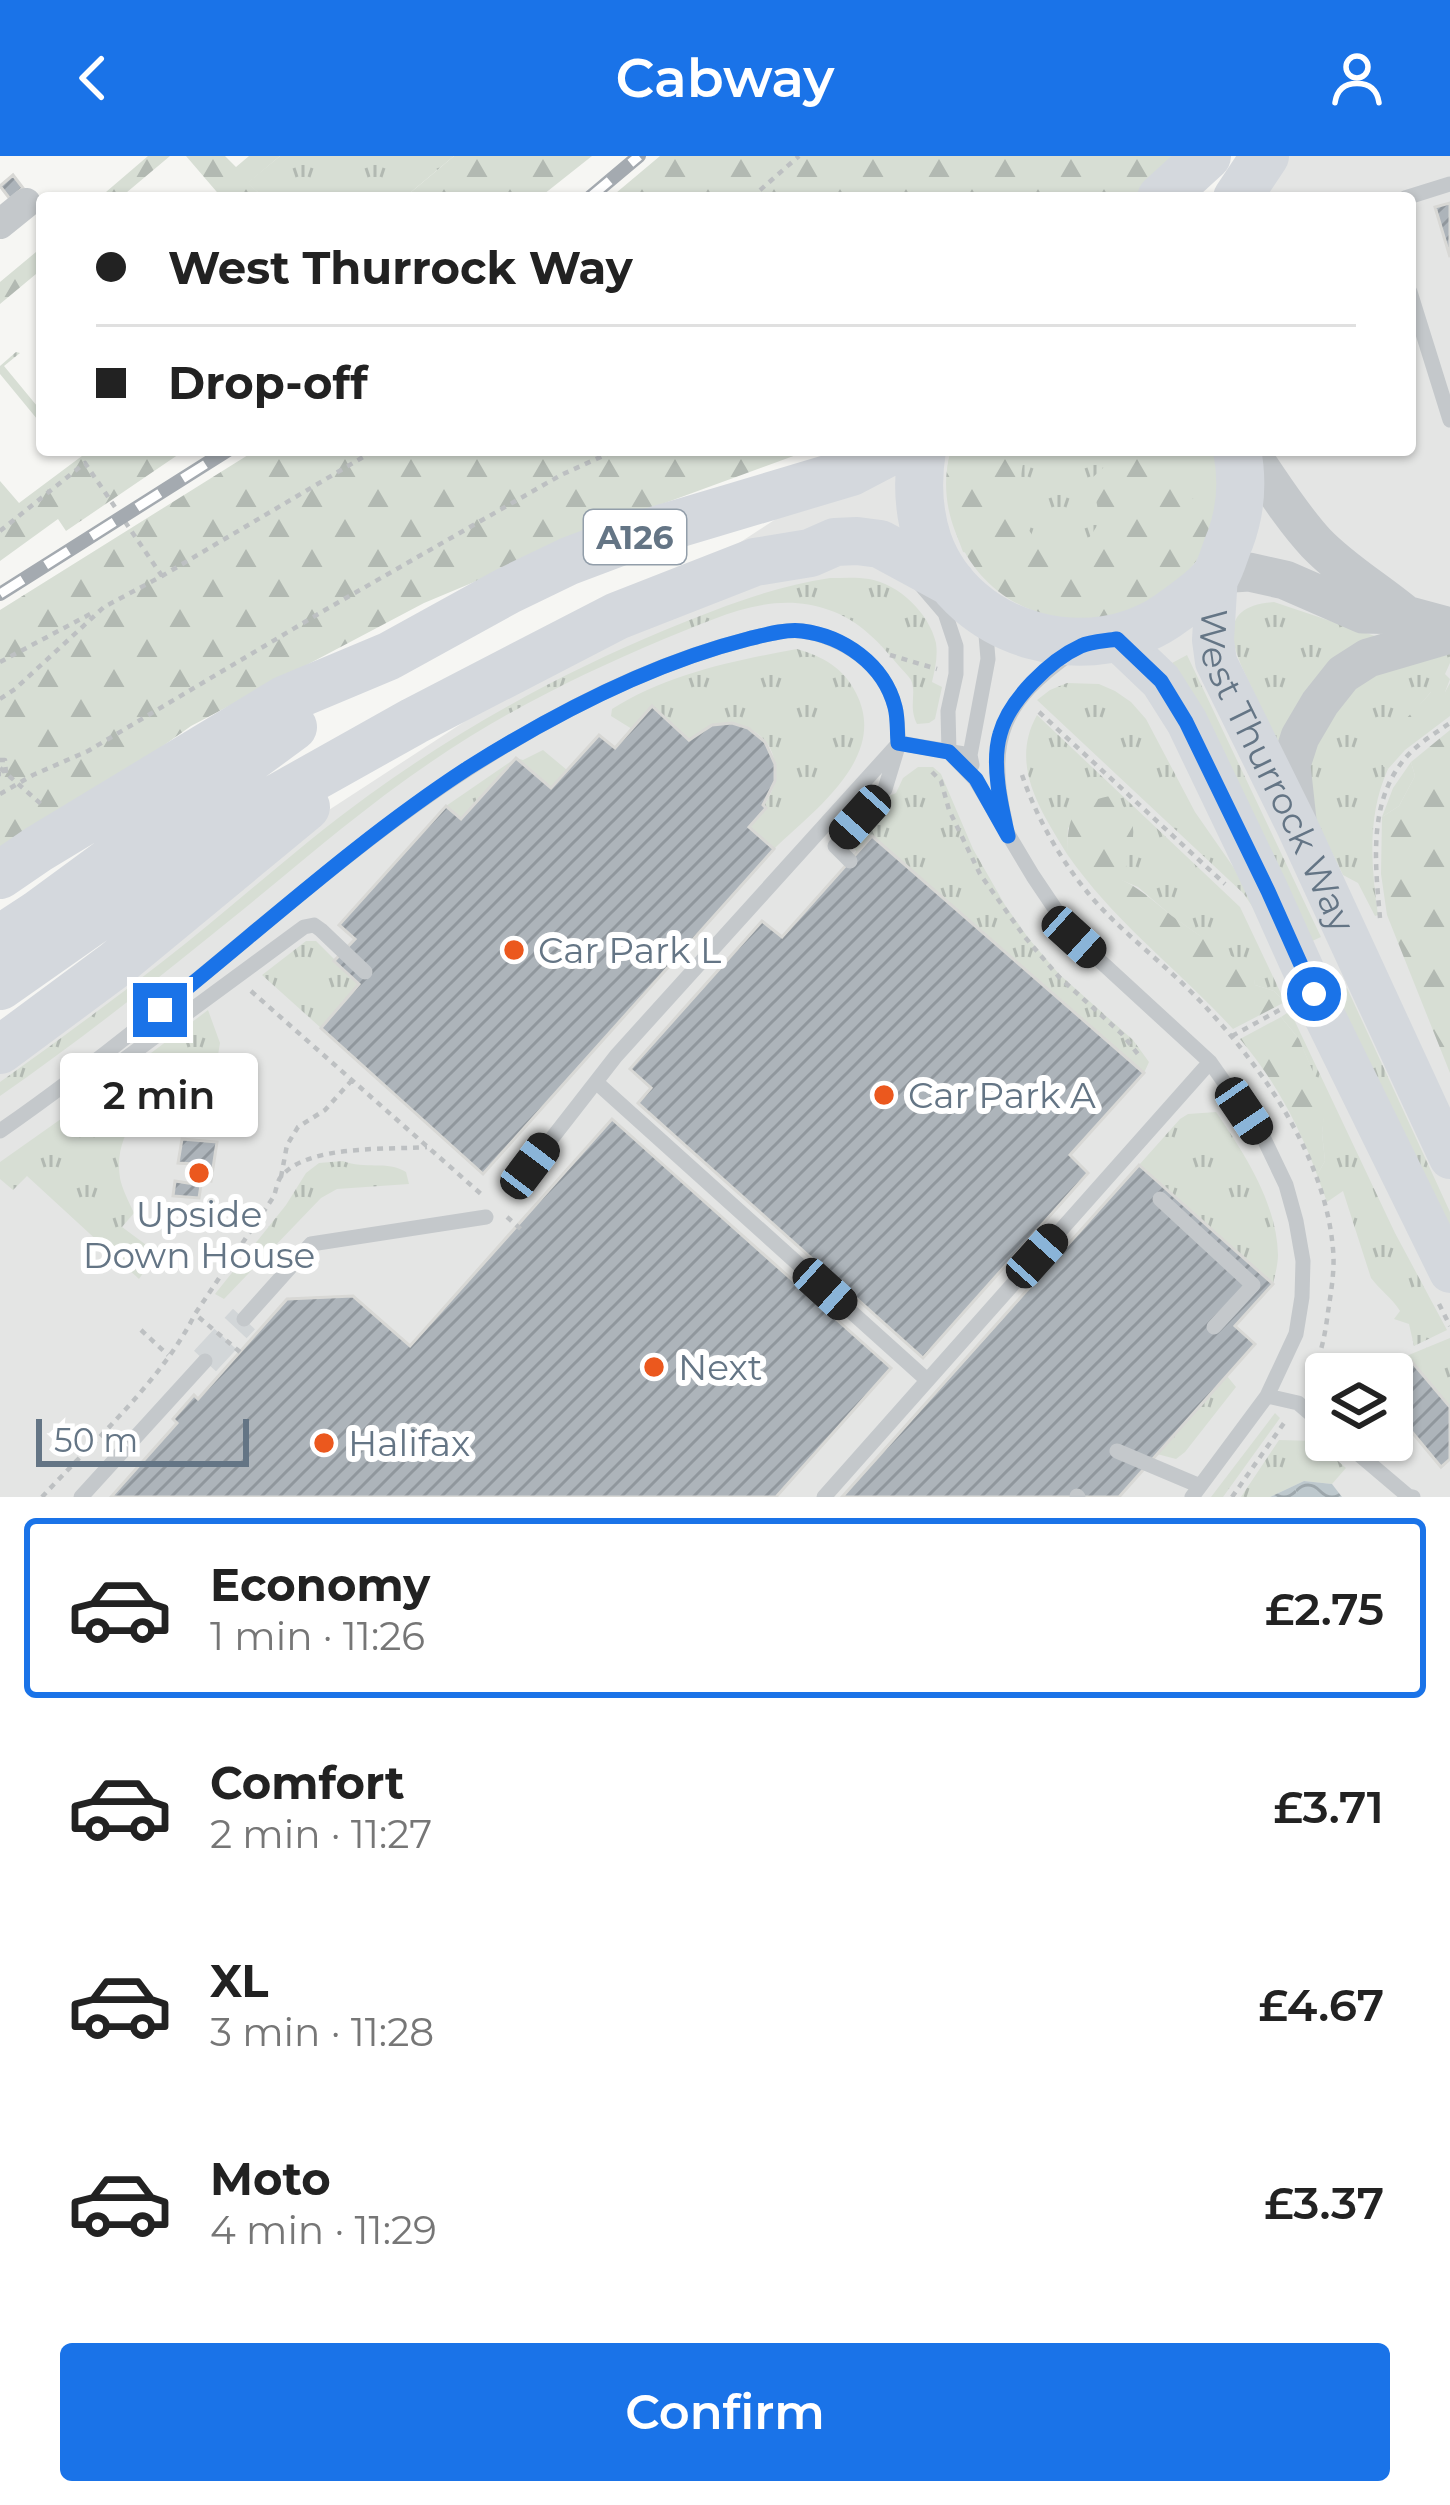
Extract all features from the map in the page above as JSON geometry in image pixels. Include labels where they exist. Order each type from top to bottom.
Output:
[{"type":"main road","points":[[1168,192],[1207,156]]},
{"type":"main road","points":[[1241,192],[1265,156]]},
{"type":"main road","name":"A126","points":[[0,875],[284,700],[389,656],[569,561],[851,472],[882,456]]},
{"type":"main road","points":[[921,456],[917,484],[928,539],[968,598],[1004,625],[1061,643],[1100,641],[1160,623],[1216,574],[1238,520],[1242,475],[1238,456]]},
{"type":"main road","name":"A126","points":[[34,932],[414,721],[617,616],[755,562],[811,553],[835,542],[880,544],[968,598]]},
{"type":"main road","name":"West Thurrock Way","points":[[1216,574],[1216,662],[1450,1158]]},
{"type":"main road","name":"West Thurrock Way","points":[[1100,641],[1161,681],[1186,722],[1450,1272]]},
{"type":"main road","name":"A126","points":[[0,986],[34,932],[389,656]]},
{"type":"main road","name":"A126","points":[[0,1051],[116,964],[414,721]]},
{"type":"street","points":[[0,224],[26,203]]},
{"type":"street","points":[[1252,456],[1316,542],[1406,615]]},
{"type":"street","points":[[1216,574],[1249,572],[1285,580],[1363,614],[1406,615],[1450,631]]},
{"type":"street","points":[[1297,826],[1291,765],[1300,737],[1332,688],[1343,674],[1368,658],[1450,631]]},
{"type":"lane","points":[[1416,195],[1450,184]]},
{"type":"lane","points":[[1416,311],[1450,421]]},
{"type":"lane","points":[[811,553],[861,550],[871,554],[920,583],[945,613],[956,646],[948,711],[949,752],[976,779]]},
{"type":"lane","points":[[968,598],[988,659],[970,755],[976,779],[1074,937],[1210,1062],[1264,1139],[1286,1185],[1303,1261],[1296,1334],[1267,1396],[1196,1492],[1118,1451]]},
{"type":"lane","points":[[0,1131],[94,1063],[380,831],[467,769],[619,686],[723,646],[797,630],[834,638],[880,674],[907,745],[885,788],[835,846],[850,861]]},
{"type":"lane","points":[[1008,836],[997,788],[1000,733],[1021,695],[1042,674],[1100,641]]},
{"type":"lane","points":[[907,745],[970,755]]},
{"type":"lane","points":[[514,1187],[596,1082],[790,861],[907,745]]},
{"type":"lane","points":[[15,1121],[118,1064],[304,927],[314,925],[321,930],[364,972]]},
{"type":"lane","points":[[824,1497],[1210,1062]]},
{"type":"lane","points":[[596,1082],[927,1380]]},
{"type":"lane","points":[[1160,1199],[1252,1285],[1214,1327]]},
{"type":"lane","points":[[244,1319],[311,1244],[486,1217]]},
{"type":"lane","points":[[81,1497],[205,1361]]},
{"type":"lane","points":[[1267,1396],[1305,1409]]},
{"type":"lane","points":[[1367,1461],[1414,1497]]},
{"type":"path","points":[[759,192],[799,156]]},
{"type":"path","points":[[0,662],[162,576],[365,456]]},
{"type":"path","points":[[0,794],[88,752],[325,610],[541,486],[604,456]]},
{"type":"path","points":[[0,531],[85,463],[162,576]]},
{"type":"path","points":[[0,699],[104,607]]},
{"type":"path","points":[[1021,695],[1226,885]]},
{"type":"path","points":[[907,745],[924,770],[941,781],[949,810],[980,874],[1024,936],[1141,1058]]},
{"type":"path","points":[[0,760],[5,760],[6,774],[0,775]]},
{"type":"path","points":[[329,1060],[456,1173]]},
{"type":"path","points":[[42,1497],[184,1337],[274,1196],[287,1145],[298,1126],[325,1110],[352,1080]]},
{"type":"path","points":[[280,1178],[319,1154],[427,1147]]},
{"type":"path","points":[[195,1314],[240,1352]]},
{"type":"path","points":[[141,1330],[169,1355]]},
{"type":"path","points":[[1232,1497],[1298,1403],[1322,1345]]},
{"type":"shaded area","points":[[1260,156],[1450,156],[1450,1497],[0,1497],[0,1024],[873,456],[1416,456],[1416,192],[1232,192]]},
{"type":"green space","points":[[148,156],[170,156],[127,192],[106,192]]},
{"type":"green space","points":[[186,156],[225,156],[236,167],[249,156],[280,156],[248,183],[258,192],[217,192]]},
{"type":"green space","points":[[280,156],[454,156],[411,192],[258,192],[247,183]]},
{"type":"green space","points":[[454,156],[592,156],[547,192],[411,192]]},
{"type":"green space","points":[[660,156],[1194,156],[1155,192],[617,192]]},
{"type":"green space","points":[[36,252],[36,274],[0,304],[0,282]]},
{"type":"green space","points":[[20,353],[4,366],[36,405],[36,418],[0,374],[0,366]]},
{"type":"green space","points":[[82,456],[176,456],[66,531],[58,519],[0,561],[0,481],[19,503]]},
{"type":"green space","points":[[246,456],[794,456],[654,507],[424,603],[191,726],[0,862],[0,610]]},
{"type":"green space","points":[[950,456],[1214,456],[1218,490],[1206,543],[1167,593],[963,552],[948,501]]},
{"type":"green space","points":[[950,456],[1025,456],[1014,507],[1034,538],[1054,552],[1085,545],[1100,521],[1092,478],[1112,456],[1180,456],[1189,504],[1202,486],[1217,495],[1205,544],[1179,581],[1143,606],[1101,618],[1057,617],[1016,603],[980,574],[955,531],[946,491]]},
{"type":"green space","points":[[830,578],[880,582],[920,611],[936,643],[932,682],[942,687],[935,719],[917,724],[910,678],[868,633],[840,614],[808,604],[766,604],[704,623],[545,694],[431,762],[0,1096],[0,1082],[162,962],[342,815],[439,747],[626,647],[746,599]]},
{"type":"green space","points":[[1274,602],[1378,637],[1280,747],[1238,658],[1233,632],[1242,612]]},
{"type":"green space","points":[[797,649],[831,664],[851,684],[864,716],[863,739],[843,780],[774,849],[749,827],[769,797],[775,777],[774,759],[759,735],[747,728],[717,726],[689,740],[652,707],[632,729],[611,716],[612,709],[633,697],[678,678]]},
{"type":"green space","points":[[1450,651],[1445,692],[1431,692],[1418,707],[1383,766],[1388,769],[1377,804],[1373,841],[1375,916],[1358,883],[1343,875],[1305,798],[1309,742],[1359,681]]},
{"type":"green space","points":[[1187,655],[1321,937],[1310,942],[1172,663]]},
{"type":"green space","points":[[1067,683],[1099,684],[1115,691],[1146,719],[1195,812],[1234,868],[1261,920],[1244,894],[1037,700]]},
{"type":"green space","points":[[1450,683],[1450,716],[1388,769],[1383,766],[1388,745],[1400,726],[1431,692],[1445,692]]},
{"type":"green space","points":[[1037,715],[1240,907],[1285,1002],[1274,991],[1255,985],[1253,973],[1138,887],[1121,880],[1068,827],[1067,854],[1039,804],[1027,770],[1029,734]]},
{"type":"green space","points":[[1450,730],[1450,1073],[1387,915],[1381,874],[1382,817],[1399,806],[1415,776],[1411,762]]},
{"type":"green space","points":[[543,750],[567,770],[551,788],[461,819],[446,806],[516,758],[523,760]]},
{"type":"green space","points":[[1411,762],[1415,776],[1399,806],[1382,817],[1393,788]]},
{"type":"green space","points":[[918,767],[933,767],[941,774],[973,849],[1005,905],[1059,974],[1133,1040],[1149,1062],[1144,1073],[872,837],[857,852],[849,842],[849,835],[877,801],[896,793],[903,778]]},
{"type":"green space","points":[[1110,796],[1122,805],[1132,824],[1132,845],[1122,880],[1245,966],[1254,973],[1255,985],[1274,991],[1285,1002],[1233,1029],[1086,879],[1067,854],[1071,821],[1087,803]]},
{"type":"green space","points":[[306,941],[316,941],[359,984],[321,1028],[262,975]]},
{"type":"green space","points":[[1347,988],[1450,1212],[1450,1242],[1335,995]]},
{"type":"green space","points":[[208,1010],[220,1043],[213,1085],[184,1086],[156,1099],[134,1120],[121,1147],[120,1178],[134,1213],[122,1227],[157,1253],[139,1279],[27,1176],[13,1190],[0,1179],[0,1162]]},
{"type":"green space","points":[[1290,1011],[1395,1233],[1447,1330],[1414,1346],[1409,1324],[1394,1319],[1400,1311],[1371,1278],[1343,1191],[1327,1202],[1317,1175],[1325,1161],[1325,1102],[1299,1039],[1281,1017]]},
{"type":"green space","points":[[1281,1017],[1299,1039],[1326,1102],[1325,1161],[1317,1175],[1284,1103],[1240,1039]]},
{"type":"green space","points":[[1216,1112],[1248,1162],[1272,1216],[1278,1255],[1273,1284],[1139,1165],[1180,1119]]},
{"type":"green space","points":[[319,1163],[399,1168],[406,1172],[409,1184],[337,1189],[321,1198],[224,1299],[215,1294],[306,1173]]},
{"type":"green space","points":[[1450,1338],[1450,1407],[1413,1364],[1413,1353]]},
{"type":"green space","points":[[1227,1376],[1236,1387],[1185,1452],[1176,1459],[1157,1454]]},
{"type":"green space","points":[[1275,1413],[1280,1418],[1223,1497],[1211,1497]]},
{"type":"green space","points":[[1279,1440],[1305,1441],[1305,1461],[1338,1461],[1346,1468],[1332,1484],[1304,1481],[1270,1497],[1241,1497]]},
{"type":"water","points":[[1304,1481],[1332,1484],[1342,1497],[1270,1497]]},
{"type":"building","points":[[13,175],[23,188],[10,199],[0,186]]},
{"type":"building","points":[[1450,203],[1450,257],[1435,207]]},
{"type":"building","name":"Car Park L","points":[[652,706],[689,740],[712,725],[732,723],[748,728],[765,742],[775,764],[775,781],[763,805],[766,808],[749,827],[774,849],[483,1174],[321,1028],[359,984],[334,961],[355,939],[339,925],[446,806],[461,819],[516,758],[551,788],[599,735],[615,748]]},
{"type":"building","name":"Car Park A","points":[[872,836],[1144,1073],[1070,1155],[1088,1173],[923,1358],[638,1103],[651,1088],[630,1069],[762,921],[782,937]]},
{"type":"building","points":[[612,1119],[891,1368],[776,1497],[111,1497],[177,1423],[173,1419],[194,1395],[198,1399],[287,1299],[353,1296],[410,1346]]},
{"type":"building","points":[[182,1139],[217,1142],[211,1181],[189,1183],[193,1164],[178,1163]]},
{"type":"building","points":[[1139,1165],[1273,1284],[1235,1326],[1255,1344],[1119,1497],[842,1497]]},
{"type":"building","points":[[175,1181],[201,1185],[199,1198],[173,1196]]},
{"type":"building","points":[[1413,1363],[1450,1407],[1450,1459],[1441,1467],[1413,1433]]},
{"type":"tunnel","points":[[205,1361],[244,1319]]},
{"type":"railway","points":[[596,192],[639,156]]},
{"type":"railway","points":[[0,594],[218,456]]},
{"type":"place","name":"Car Park L","points":[[514,950]]},
{"type":"place","name":"Car Park A","points":[[884,1095]]},
{"type":"place","name":"Upside Down House","points":[[199,1173]]},
{"type":"place","name":"Next","points":[[654,1367]]},
{"type":"place","name":"Halifax","points":[[324,1443]]},
{"type":"route","points":[[160,1010],[380,831],[467,769],[619,686],[723,646],[797,630],[834,638],[880,674],[895,705],[898,743],[949,752],[976,779],[1008,836],[997,788],[1000,733],[1021,695],[1083,644],[1117,639],[1161,681],[1186,722],[1314,994]]}]
